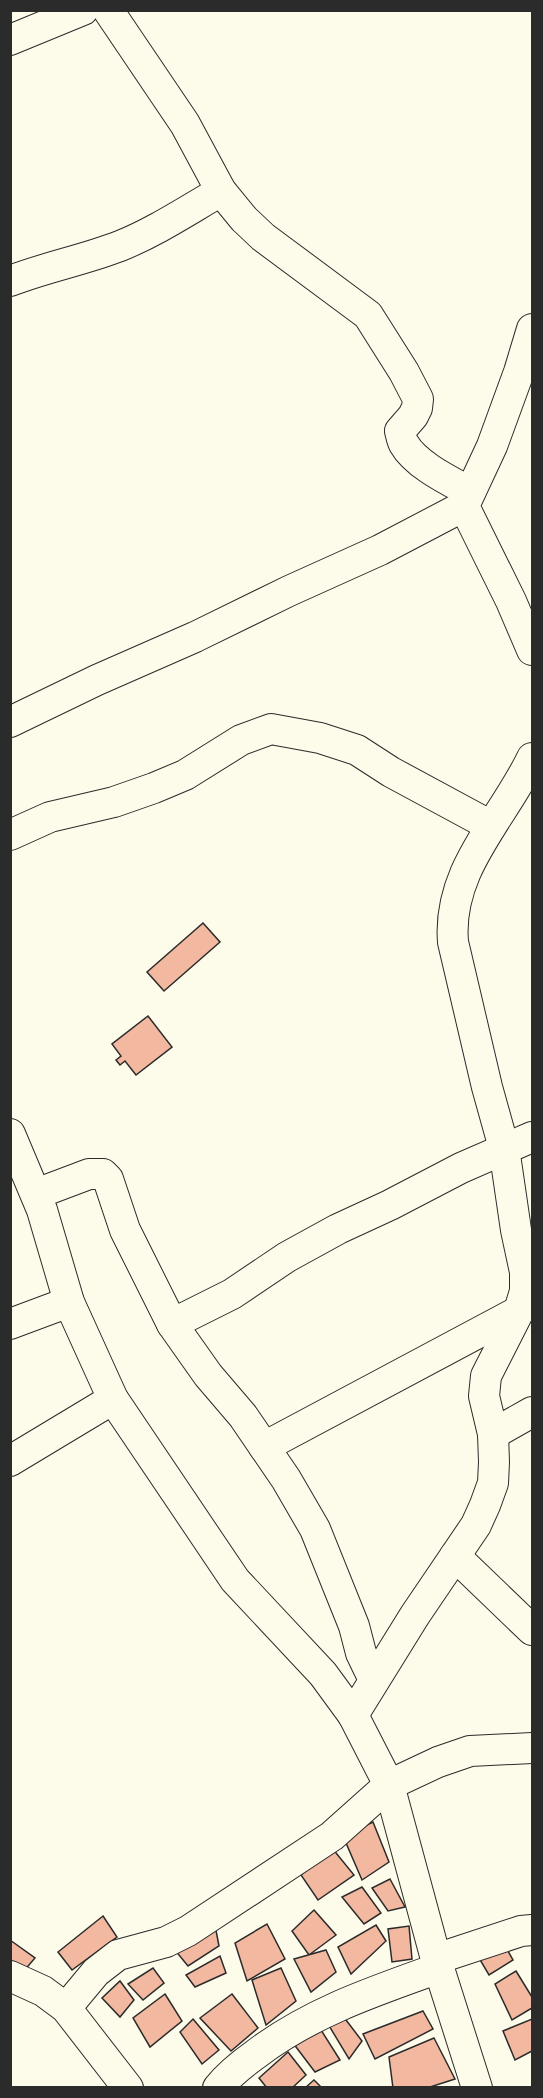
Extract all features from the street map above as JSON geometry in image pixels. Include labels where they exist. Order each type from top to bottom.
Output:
[{"type":"street","points":[[10,40],[83,10]]},
{"type":"street","points":[[108,10],[185,124],[221,191],[244,219],[263,237],[368,315],[418,399],[413,416],[400,431],[405,445],[417,458],[467,499],[532,650]]},
{"type":"street","points":[[10,281],[122,245],[221,191]]},
{"type":"street","points":[[10,722],[380,550],[467,499],[496,436],[532,329]]},
{"type":"street","points":[[10,835],[50,817],[154,789],[185,775],[240,740],[271,729],[320,738],[357,750],[391,772],[490,826]]},
{"type":"street","points":[[354,1715],[374,1680],[476,1525],[493,1483],[493,1434],[484,1396],[486,1376],[519,1311],[525,1291],[525,1272],[516,1230],[504,1148],[487,1088],[453,942],[452,922],[454,903],[468,867],[532,758]]},
{"type":"street","points":[[10,1134],[36,1194],[69,1302],[113,1399],[235,1580],[323,1674],[354,1715],[389,1785],[437,1963],[477,2088]]},
{"type":"street","points":[[172,1324],[232,1294],[287,1257],[338,1229],[504,1148],[532,1137]]},
{"type":"street","points":[[36,1194],[89,1174],[103,1174],[108,1179],[126,1230],[172,1324],[208,1375],[243,1416],[286,1479],[315,1529],[354,1626],[361,1653],[374,1680]]},
{"type":"street","points":[[10,1324],[69,1302]]},
{"type":"street","points":[[264,1447],[519,1311]]},
{"type":"street","points":[[10,1461],[113,1399]]},
{"type":"street","points":[[493,1434],[532,1412]]},
{"type":"street","points":[[455,1556],[532,1630]]},
{"type":"street","points":[[66,2008],[96,1972],[118,1955],[166,1942],[188,1931],[332,1836],[389,1785],[438,1762],[470,1751],[532,1748]]},
{"type":"street","points":[[218,2088],[228,2076],[252,2057],[306,2021],[437,1963],[521,1931],[532,1930]]},
{"type":"street","points":[[10,1976],[43,1991],[66,2008],[128,2088]]},
{"type":"building","points":[[203,923],[220,942],[164,991],[147,972]]},
{"type":"building","points":[[148,1016],[172,1047],[136,1075],[125,1061],[120,1065],[116,1060],[121,1056],[112,1044]]},
{"type":"building","points":[[373,1822],[389,1862],[362,1880],[343,1836]]},
{"type":"building","points":[[332,1848],[354,1875],[318,1900],[301,1875]]},
{"type":"building","points":[[390,1879],[405,1907],[388,1911],[372,1888]]},
{"type":"building","points":[[362,1887],[381,1913],[364,1924],[342,1897]]},
{"type":"building","points":[[314,1910],[336,1935],[309,1955],[292,1931]]},
{"type":"building","points":[[103,1916],[117,1937],[72,1970],[58,1952]]},
{"type":"building","points":[[214,1920],[219,1946],[188,1966],[174,1949]]},
{"type":"building","points":[[267,1924],[285,1959],[247,1981],[235,1943]]},
{"type":"building","points":[[376,1925],[386,1941],[351,1974],[338,1947]]},
{"type":"building","points":[[409,1926],[412,1959],[392,1962],[388,1929]]},
{"type":"building","points":[[10,1940],[35,1958],[23,1972],[10,1966]]},
{"type":"building","points":[[504,1944],[513,1960],[489,1975],[476,1953]]},
{"type":"building","points":[[326,1950],[336,1972],[311,1992],[294,1959]]},
{"type":"building","points":[[220,1956],[226,1973],[195,1987],[186,1975]]},
{"type":"building","points":[[153,1968],[164,1983],[143,2000],[128,1984]]},
{"type":"building","points":[[281,1968],[296,2001],[266,2025],[252,1980]]},
{"type":"building","points":[[516,1971],[532,1997],[532,2008],[512,2020],[495,1984]]},
{"type":"building","points":[[120,1981],[134,2000],[120,2017],[102,1998]]},
{"type":"building","points":[[165,1994],[182,2021],[150,2047],[133,2018]]},
{"type":"building","points":[[232,1994],[258,2028],[231,2051],[200,2018]]},
{"type":"building","points":[[423,2011],[433,2029],[375,2059],[363,2034]]},
{"type":"building","points":[[343,2016],[362,2041],[349,2059],[328,2024]]},
{"type":"building","points":[[193,2019],[219,2050],[202,2064],[180,2032]]},
{"type":"building","points":[[532,2019],[532,2051],[515,2060],[503,2031]]},
{"type":"building","points":[[321,2030],[340,2060],[315,2072],[293,2043]]},
{"type":"building","points":[[434,2038],[455,2079],[427,2088],[393,2088],[389,2057]]},
{"type":"building","points":[[288,2052],[306,2075],[292,2088],[267,2088],[259,2078]]},
{"type":"building","points":[[314,2080],[322,2088],[305,2088]]}]
